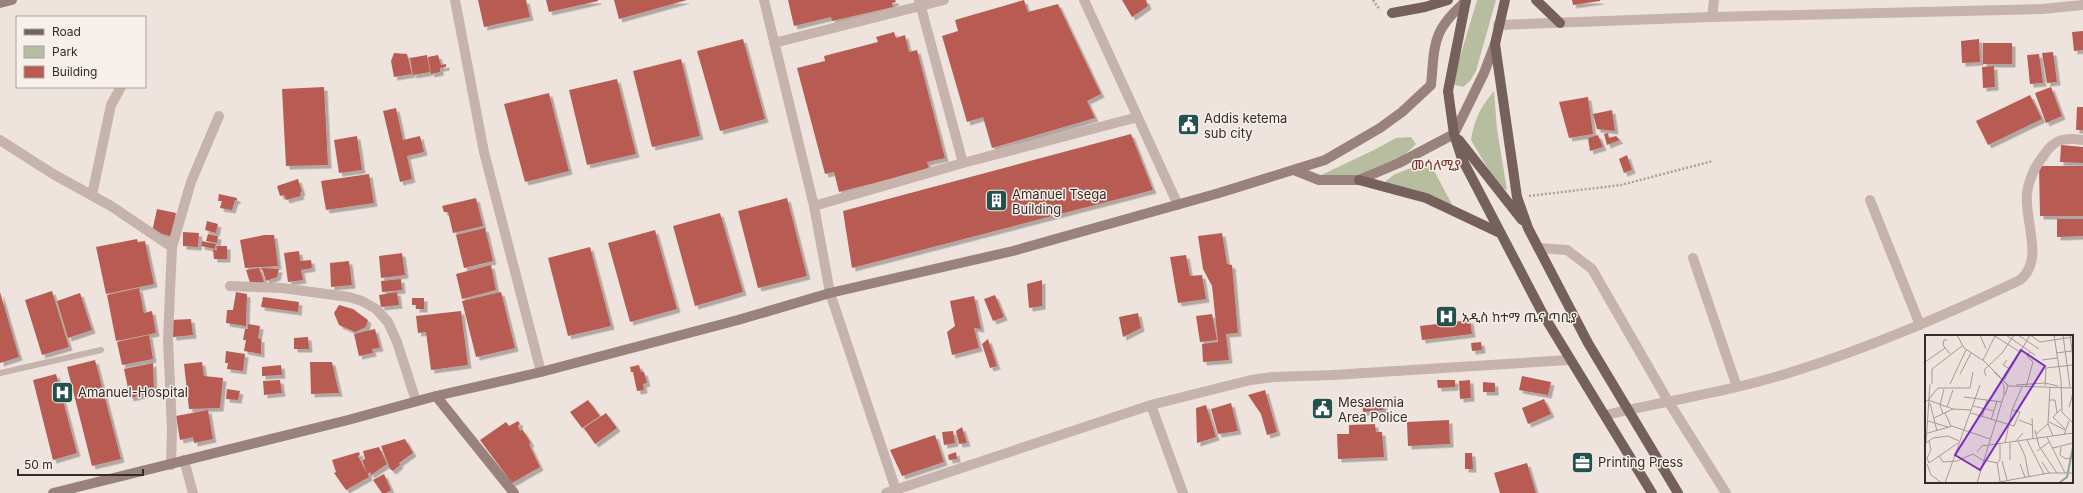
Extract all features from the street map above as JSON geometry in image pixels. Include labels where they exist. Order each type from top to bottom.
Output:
[{"type":"main road","points":[[0,3],[12,0]]},
{"type":"main road","points":[[1392,13],[1425,7],[1448,0]]},
{"type":"main road","points":[[1466,0],[1448,91],[1454,134],[1462,159],[1500,233],[1569,360],[1606,415],[1652,493]]},
{"type":"main road","points":[[53,493],[139,470],[171,464],[348,420],[436,396],[541,372],[738,320],[830,293],[1013,252],[1178,205],[1325,160],[1380,128],[1402,112],[1431,85],[1435,41],[1450,15],[1466,0]]},
{"type":"main road","points":[[1359,180],[1399,163],[1454,134],[1484,73],[1495,44],[1504,0]]},
{"type":"main road","points":[[1536,0],[1560,23]]},
{"type":"main road","points":[[1495,44],[1517,197],[1528,228],[1588,343],[1629,409],[1678,493]]},
{"type":"main road","points":[[1454,134],[1528,228]]},
{"type":"main road","points":[[1294,170],[1319,180],[1359,180],[1426,198],[1500,233]]},
{"type":"main road","points":[[436,396],[514,493]]},
{"type":"street","points":[[455,0],[484,152],[541,372]]},
{"type":"street","points":[[764,0],[814,206],[830,293],[893,492],[1151,406],[1244,382],[1273,377],[1333,375],[1569,360]]},
{"type":"street","points":[[774,43],[920,3],[944,0]]},
{"type":"street","points":[[1084,0],[1178,205]]},
{"type":"street","points":[[1712,17],[1714,0]]},
{"type":"street","points":[[920,3],[964,163]]},
{"type":"street","points":[[1498,25],[2042,4],[2083,5]]},
{"type":"street","points":[[92,196],[111,105],[121,88]]},
{"type":"street","points":[[171,464],[172,429],[168,339],[172,247],[191,182],[219,116]]},
{"type":"street","points":[[814,206],[964,163],[1138,117]]},
{"type":"street","points":[[1606,415],[1737,387],[1798,370],[1920,325],[2006,287],[2028,274],[2033,262],[2027,194],[2034,168],[2050,145],[2068,138],[2083,140]]},
{"type":"street","points":[[0,140],[53,174],[111,206],[172,247]]},
{"type":"street","points":[[1870,200],[1920,325]]},
{"type":"street","points":[[1538,248],[1567,250],[1592,269],[1668,401],[1726,493]]},
{"type":"street","points":[[1693,258],[1737,387]]},
{"type":"street","points":[[230,286],[282,288],[349,297],[362,301],[376,309],[388,322],[398,342],[416,401]]},
{"type":"street","points":[[1151,406],[1183,493]]},
{"type":"street","points":[[184,460],[193,493]]},
{"type":"lane","points":[[0,373],[101,350]]},
{"type":"path","points":[[1517,197],[1622,185],[1713,160]]},
{"type":"green space","points":[[1477,0],[1496,0],[1476,71],[1470,81],[1463,87],[1452,84]]},
{"type":"green space","points":[[1494,91],[1497,129],[1507,190],[1498,186],[1471,140],[1474,125],[1479,114]]},
{"type":"green space","points":[[1411,137],[1416,144],[1411,149],[1398,159],[1377,171],[1358,177],[1317,177],[1396,138]]},
{"type":"green space","points":[[1419,165],[1432,167],[1454,208],[1385,189],[1386,181],[1395,174]]},
{"type":"building","points":[[478,0],[526,0],[530,17],[484,27]]},
{"type":"building","points":[[546,0],[598,0],[598,1],[549,12]]},
{"type":"building","points":[[614,0],[687,0],[619,19]]},
{"type":"building","points":[[788,0],[895,0],[896,2],[892,3],[893,7],[832,21],[831,17],[794,26]]},
{"type":"building","points":[[1024,0],[1028,12],[1058,4],[1101,94],[1087,101],[1095,118],[992,148],[983,117],[967,122],[942,36],[958,31],[955,20]]},
{"type":"building","points":[[1122,0],[1146,0],[1148,6],[1132,17]]},
{"type":"building","points":[[1572,0],[1600,0],[1600,1],[1573,5]]},
{"type":"building","points":[[2083,31],[2083,50],[2074,51],[2072,32]]},
{"type":"building","points":[[894,32],[896,38],[905,35],[909,52],[917,50],[945,158],[927,162],[929,169],[839,192],[834,172],[825,174],[797,68],[825,61],[824,56],[878,42],[876,37]]},
{"type":"building","points":[[743,39],[765,119],[720,131],[697,51]]},
{"type":"building","points":[[1979,39],[1980,62],[1962,63],[1961,41]]},
{"type":"building","points":[[1983,43],[2012,43],[2012,64],[1983,64]]},
{"type":"building","points":[[2053,52],[2057,82],[2047,83],[2042,53]]},
{"type":"building","points":[[394,53],[407,54],[412,74],[394,77],[391,61]]},
{"type":"building","points":[[2039,54],[2043,83],[2030,84],[2027,55]]},
{"type":"building","points":[[427,55],[430,72],[413,75],[410,58]]},
{"type":"building","points":[[438,55],[441,65],[446,64],[446,67],[440,68],[440,72],[431,74],[428,57]]},
{"type":"building","points":[[681,59],[700,136],[652,147],[633,71]]},
{"type":"building","points":[[1994,66],[1995,87],[1983,88],[1982,67]]},
{"type":"building","points":[[617,79],[636,154],[587,165],[569,90]]},
{"type":"building","points":[[324,87],[328,165],[286,166],[282,89]]},
{"type":"building","points":[[2051,87],[2062,116],[2046,123],[2035,93]]},
{"type":"building","points":[[549,93],[569,171],[525,182],[504,104]]},
{"type":"building","points":[[2030,95],[2042,119],[1988,145],[1976,121]]},
{"type":"building","points":[[1588,97],[1593,134],[1569,138],[1559,102]]},
{"type":"building","points":[[2077,107],[2083,107],[2083,130],[2076,130]]},
{"type":"building","points":[[396,108],[403,140],[420,136],[424,152],[407,156],[412,179],[400,182],[383,111]]},
{"type":"building","points":[[1612,110],[1615,131],[1597,129],[1593,114]]},
{"type":"building","points":[[1608,133],[1609,138],[1616,136],[1620,140],[1607,145],[1604,134]]},
{"type":"building","name":"Amanuel Tsega Building","points":[[1131,134],[1153,190],[852,268],[843,211]]},
{"type":"building","points":[[1598,135],[1603,147],[1590,151],[1588,138]]},
{"type":"building","points":[[357,136],[362,170],[339,173],[334,140]]},
{"type":"building","points":[[2061,145],[2083,147],[2083,163],[2060,162]]},
{"type":"building","points":[[1627,155],[1632,170],[1624,173],[1619,159]]},
{"type":"building","points":[[2039,166],[2083,166],[2083,216],[2040,216]]},
{"type":"building","points":[[369,174],[374,203],[326,210],[321,181]]},
{"type":"building","points":[[298,179],[302,192],[300,193],[301,196],[286,200],[284,195],[280,196],[277,186]]},
{"type":"building","points":[[219,194],[237,198],[232,210],[220,208],[222,201],[218,201]]},
{"type":"building","points":[[476,198],[483,226],[453,233],[448,212],[444,212],[442,206]]},
{"type":"building","points":[[787,198],[807,276],[758,288],[738,211]]},
{"type":"building","points":[[157,209],[176,213],[171,236],[152,232]]},
{"type":"building","points":[[720,213],[743,292],[695,306],[673,226]]},
{"type":"building","points":[[2057,219],[2083,219],[2083,236],[2057,237]]},
{"type":"building","points":[[207,221],[218,224],[216,233],[205,230]]},
{"type":"building","points":[[485,228],[493,261],[464,268],[456,235]]},
{"type":"building","points":[[655,230],[677,309],[630,322],[608,243]]},
{"type":"building","points":[[183,232],[199,233],[198,247],[183,246]]},
{"type":"building","points":[[1222,233],[1227,264],[1232,265],[1238,333],[1226,334],[1229,360],[1203,362],[1202,344],[1218,342],[1212,286],[1203,269],[1198,236]]},
{"type":"building","points":[[208,234],[218,236],[217,243],[206,241]]},
{"type":"building","points":[[264,235],[274,235],[278,266],[245,268],[240,240]]},
{"type":"building","points":[[137,239],[138,242],[145,241],[154,284],[106,294],[96,247]]},
{"type":"building","points":[[202,241],[216,244],[215,249],[201,246]]},
{"type":"building","points":[[216,246],[227,246],[227,259],[214,259],[213,250],[217,250]]},
{"type":"building","points":[[590,247],[611,326],[568,336],[548,258]]},
{"type":"building","points":[[299,251],[300,261],[311,260],[312,268],[301,270],[303,280],[288,282],[284,253]]},
{"type":"building","points":[[402,253],[405,275],[381,278],[379,256]]},
{"type":"building","points":[[1186,255],[1190,276],[1202,275],[1206,299],[1178,303],[1170,257]]},
{"type":"building","points":[[349,261],[352,285],[331,287],[330,263]]},
{"type":"building","points":[[491,265],[496,290],[462,299],[456,274]]},
{"type":"building","points":[[259,268],[264,282],[251,286],[246,270]]},
{"type":"building","points":[[262,268],[279,269],[277,277],[266,281]]},
{"type":"building","points":[[401,279],[402,290],[382,292],[381,281]]},
{"type":"building","points":[[1042,280],[1042,306],[1029,308],[1027,284]]},
{"type":"building","points":[[139,288],[144,313],[152,311],[156,333],[116,341],[107,295]]},
{"type":"building","points":[[52,291],[69,347],[42,355],[25,300]]},
{"type":"building","points":[[0,292],[19,357],[0,363]]},
{"type":"building","points":[[236,292],[247,294],[246,326],[226,323],[227,310],[233,310]]},
{"type":"building","points":[[397,292],[399,305],[381,307],[379,295]]},
{"type":"building","points":[[501,292],[515,348],[476,357],[462,301]]},
{"type":"building","points":[[80,293],[92,330],[68,338],[57,301]]},
{"type":"building","points":[[995,295],[1004,317],[993,321],[984,299]]},
{"type":"building","points":[[974,296],[981,329],[974,328],[979,348],[952,355],[947,332],[955,326],[950,301]]},
{"type":"building","points":[[263,297],[299,302],[298,312],[261,307]]},
{"type":"building","points":[[412,298],[424,298],[424,309],[416,309],[416,305],[412,305]]},
{"type":"building","points":[[339,305],[353,309],[368,320],[366,327],[355,332],[339,325],[334,313]]},
{"type":"building","points":[[461,311],[468,365],[431,370],[426,332],[418,333],[416,316]]},
{"type":"building","points":[[1138,313],[1141,328],[1123,337],[1119,317]]},
{"type":"building","points":[[1212,314],[1217,340],[1200,342],[1196,316]]},
{"type":"building","points":[[191,319],[193,335],[173,337],[171,320]]},
{"type":"building","points":[[1470,320],[1472,334],[1422,340],[1420,326]]},
{"type":"building","points":[[248,324],[260,326],[258,338],[261,339],[261,354],[244,351],[246,340],[243,340],[245,329],[248,329]]},
{"type":"building","points":[[375,329],[380,348],[372,349],[373,353],[359,356],[354,334]]},
{"type":"building","points":[[149,335],[153,359],[122,365],[117,342]]},
{"type":"building","points":[[308,337],[309,349],[294,349],[294,338]]},
{"type":"building","points":[[988,339],[997,366],[990,368],[982,344]]},
{"type":"building","points":[[1481,342],[1482,350],[1472,351],[1471,343]]},
{"type":"building","points":[[226,351],[245,354],[243,371],[227,369],[228,363],[225,363]]},
{"type":"building","points":[[95,360],[121,459],[92,466],[67,367]]},
{"type":"building","points":[[202,362],[204,376],[223,378],[220,408],[189,409],[184,364]]},
{"type":"building","points":[[310,362],[332,362],[339,393],[311,394]]},
{"type":"building","points":[[153,363],[154,392],[130,398],[124,369]]},
{"type":"building","points":[[281,365],[282,375],[262,376],[262,367]]},
{"type":"building","points":[[639,365],[641,372],[644,372],[647,383],[643,384],[644,390],[637,391],[633,372],[631,372],[630,367]]},
{"type":"building","points":[[56,374],[77,453],[53,460],[33,380]]},
{"type":"building","points":[[1522,376],[1551,382],[1548,395],[1519,390]]},
{"type":"building","points":[[280,380],[282,393],[264,395],[263,381]]},
{"type":"building","points":[[1437,380],[1455,380],[1455,387],[1438,388]]},
{"type":"building","points":[[1470,380],[1471,398],[1460,399],[1459,381]]},
{"type":"building","points":[[1483,382],[1495,383],[1495,392],[1483,392]]},
{"type":"building","points":[[227,389],[240,391],[238,400],[226,399]]},
{"type":"building","points":[[1265,390],[1277,432],[1267,435],[1261,414],[1248,395]]},
{"type":"building","points":[[1383,398],[1384,410],[1363,412],[1362,400]]},
{"type":"building","points":[[1544,399],[1551,414],[1528,424],[1522,408]]},
{"type":"building","points":[[588,400],[600,416],[582,428],[570,412]]},
{"type":"building","points":[[1231,403],[1238,431],[1218,434],[1211,409]]},
{"type":"building","points":[[1206,405],[1216,437],[1197,443],[1196,408]]},
{"type":"building","points":[[208,410],[213,439],[194,443],[193,437],[180,440],[176,416]]},
{"type":"building","points":[[606,413],[617,428],[595,444],[584,428]]},
{"type":"building","points":[[1449,420],[1450,444],[1408,446],[1407,422]]},
{"type":"building","points":[[518,421],[520,424],[518,426],[520,431],[522,429],[531,443],[529,444],[540,467],[512,483],[480,440],[506,422],[509,426]]},
{"type":"building","points":[[1375,424],[1376,432],[1382,432],[1384,457],[1338,459],[1337,434],[1349,434],[1349,425]]},
{"type":"building","points":[[962,427],[967,443],[959,444],[956,431]]},
{"type":"building","points":[[953,431],[955,443],[944,445],[942,432]]},
{"type":"building","points":[[935,435],[944,462],[902,476],[890,450]]},
{"type":"building","points":[[405,439],[413,453],[399,463],[400,465],[393,471],[390,469],[381,446]]},
{"type":"building","points":[[379,447],[387,464],[371,475],[370,472],[368,474],[369,477],[346,490],[334,473],[336,472],[332,460],[359,452],[360,455],[358,456],[367,473],[362,460],[365,459],[363,451]]},
{"type":"building","points":[[956,452],[957,459],[949,460],[948,455]]},
{"type":"building","points":[[1465,453],[1472,453],[1473,469],[1465,469]]},
{"type":"building","points":[[1527,463],[1536,493],[1500,493],[1494,473]]},
{"type":"building","points":[[384,474],[391,490],[386,493],[382,493],[373,480]]},
{"type":"place","name":"Addis ketema sub city","points":[[1189,125]]},
{"type":"place","name":"Amanuel Tsega Building","points":[[997,201]]},
{"type":"place","name":"አዲስ ከተማ ጤና ጣቢያ","points":[[1447,317]]},
{"type":"place","name":"Amanuel-Hospital","points":[[62,392]]},
{"type":"place","name":"Mesalemia Area Police","points":[[1322,409]]},
{"type":"place","name":"Printing Press","points":[[1583,462]]},
{"type":"district","name":"መሳለሚያ","points":[[1436,165]]}]
